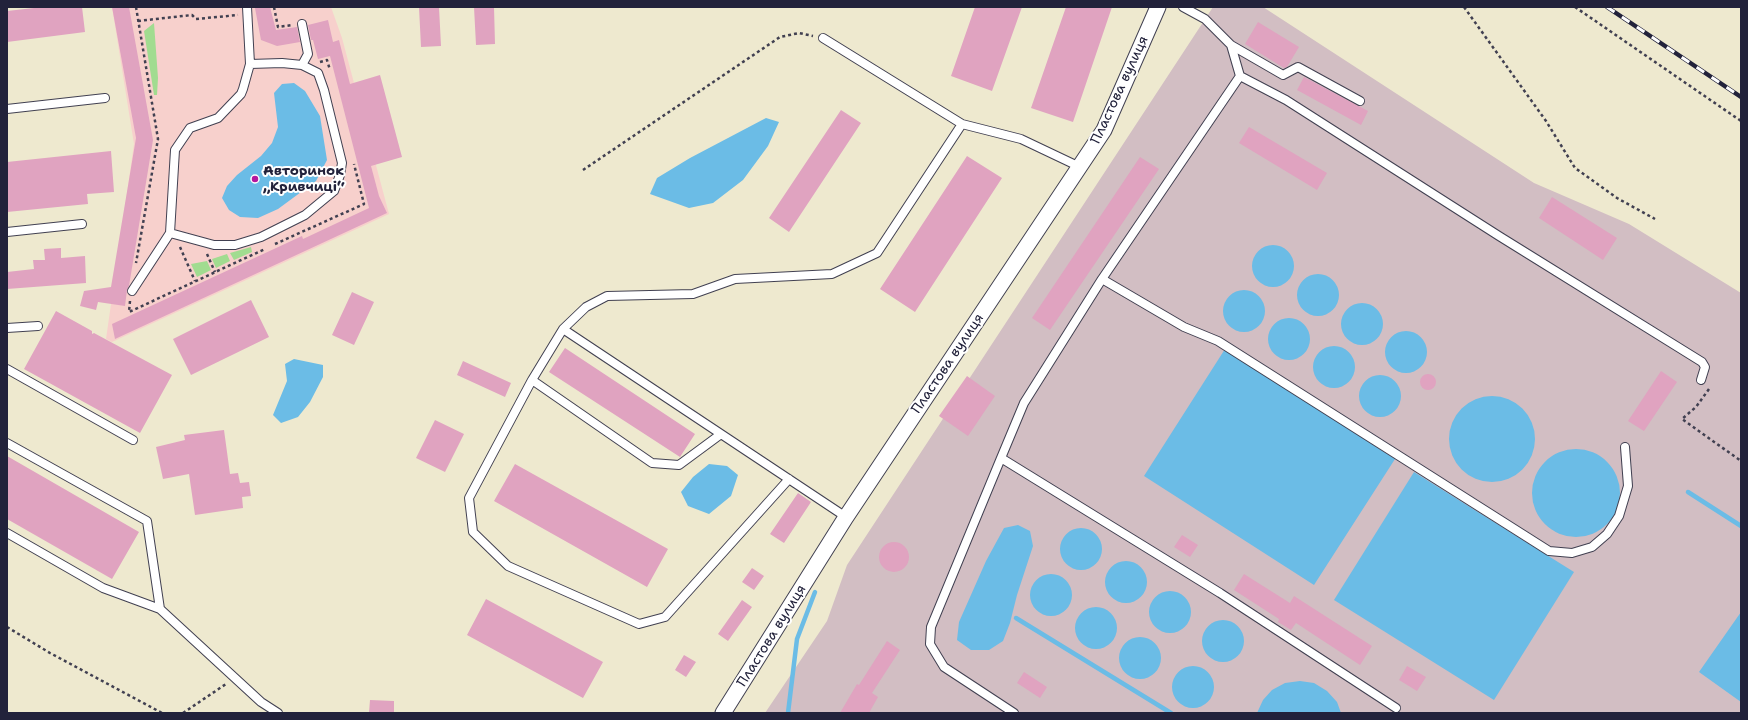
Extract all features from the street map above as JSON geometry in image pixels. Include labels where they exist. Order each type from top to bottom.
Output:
[{"type":"street","name":"Пластова вулиця","points":[[723,713],[846,517],[1104,130],[1158,7]]},
{"type":"lane","points":[[1184,7],[1205,20],[1231,45],[1283,75],[1298,67],[1360,101]]},
{"type":"lane","points":[[132,291],[172,234],[175,150],[190,128],[218,118],[240,94],[250,64],[247,10]]},
{"type":"lane","points":[[302,24],[308,54],[302,65]]},
{"type":"lane","points":[[822,38],[962,124],[1021,139],[1080,167]]},
{"type":"lane","points":[[1231,45],[1240,76],[1286,100],[1499,236],[1702,362],[1705,367],[1701,380]]},
{"type":"lane","points":[[172,234],[214,245],[235,245],[261,237],[305,215],[334,191],[340,175],[342,163],[324,90],[318,73],[302,65],[282,63],[250,64]]},
{"type":"lane","points":[[1014,713],[944,667],[930,644],[931,627],[1024,403],[1102,279],[1240,76]]},
{"type":"lane","points":[[7,109],[104,98]]},
{"type":"lane","points":[[789,479],[665,616],[639,624],[508,566],[473,532],[469,498],[532,380],[563,329],[586,307],[607,296],[693,294],[735,280],[832,274],[877,253],[962,124]]},
{"type":"lane","points":[[7,232],[82,224]]},
{"type":"lane","points":[[1102,279],[1184,326],[1218,341],[1549,551],[1572,553],[1592,547],[1607,534],[1620,516],[1628,486],[1625,447]]},
{"type":"lane","points":[[7,328],[38,326]]},
{"type":"lane","points":[[563,329],[846,517]]},
{"type":"lane","points":[[7,369],[133,440]]},
{"type":"lane","points":[[532,380],[652,463],[679,465],[721,434]]},
{"type":"lane","points":[[7,443],[147,521],[160,609]]},
{"type":"lane","points":[[1001,458],[1220,593],[1396,708]]},
{"type":"lane","points":[[7,533],[103,588],[160,609],[235,677],[260,702],[278,713]]},
{"type":"path","points":[[136,7],[152,99]]},
{"type":"path","points":[[274,7],[278,26],[302,24]]},
{"type":"path","points":[[1464,7],[1546,121],[1575,168],[1617,198],[1655,219]]},
{"type":"path","points":[[1576,7],[1741,121]]},
{"type":"path","points":[[138,21],[192,15],[196,19],[247,10]]},
{"type":"path","points":[[583,170],[780,37],[800,33],[822,38]]},
{"type":"path","points":[[172,234],[195,281]]},
{"type":"path","points":[[1713,382],[1696,407],[1682,419],[1741,461]]},
{"type":"path","points":[[7,627],[50,653],[162,713]]},
{"type":"path","points":[[183,713],[235,677]]},
{"type":"shaded area","name":"Авторинок „Кривчиці“","points":[[112,7],[331,7],[342,38],[389,214],[112,342],[106,339],[134,144]]},
{"type":"shaded area","points":[[1213,7],[1263,7],[1534,183],[1629,224],[1741,293],[1741,713],[765,713],[827,621],[847,565]]},
{"type":"green space","points":[[154,23],[158,78],[157,95],[154,95],[144,31]]},
{"type":"green space","points":[[251,247],[252,252],[234,260],[230,253]]},
{"type":"green space","points":[[227,254],[230,261],[216,268],[212,259]]},
{"type":"green space","points":[[207,261],[211,270],[197,277],[191,264]]},
{"type":"water","points":[[294,83],[305,91],[320,116],[327,160],[316,181],[278,209],[258,218],[240,217],[229,210],[222,198],[227,186],[237,175],[261,156],[272,143],[278,127],[274,93],[282,84]]},
{"type":"water","points":[[766,118],[779,122],[768,146],[743,180],[713,203],[689,208],[650,194],[657,178],[690,158]]},
{"type":"water","points":[[1273,245],[1288,251],[1294,266],[1288,281],[1273,287],[1258,281],[1252,266],[1258,251]]},
{"type":"water","points":[[1318,274],[1333,280],[1339,295],[1333,310],[1318,316],[1303,310],[1297,295],[1303,280]]},
{"type":"water","points":[[1240,290],[1248,290],[1256,293],[1262,299],[1265,311],[1262,323],[1256,329],[1248,332],[1240,332],[1232,329],[1226,323],[1223,315],[1223,307],[1226,299],[1232,293]]},
{"type":"water","points":[[1362,303],[1377,309],[1383,324],[1377,339],[1362,345],[1347,339],[1341,324],[1347,309]]},
{"type":"water","points":[[1285,318],[1293,318],[1301,321],[1307,327],[1310,339],[1307,351],[1301,357],[1293,360],[1285,360],[1277,357],[1271,351],[1268,343],[1268,335],[1271,327],[1277,321]]},
{"type":"water","points":[[1406,331],[1421,337],[1427,352],[1421,367],[1406,373],[1391,367],[1385,352],[1391,337]]},
{"type":"water","points":[[1330,346],[1338,346],[1346,349],[1352,355],[1355,367],[1352,379],[1346,385],[1338,388],[1330,388],[1322,385],[1316,379],[1313,371],[1313,363],[1316,355],[1322,349]]},
{"type":"water","points":[[1225,349],[1395,459],[1314,585],[1144,476]]},
{"type":"water","points":[[294,359],[323,365],[323,377],[310,402],[298,417],[281,423],[273,415],[287,381],[285,364]]},
{"type":"water","points":[[1376,375],[1384,375],[1392,378],[1398,384],[1401,396],[1398,408],[1392,414],[1384,417],[1376,417],[1368,414],[1362,408],[1359,400],[1359,392],[1362,384],[1368,378]]},
{"type":"water","points":[[1492,396],[1508,399],[1516,403],[1528,415],[1532,423],[1535,439],[1532,455],[1528,463],[1516,475],[1508,479],[1492,482],[1476,479],[1468,475],[1456,463],[1452,455],[1449,439],[1452,423],[1456,415],[1468,403],[1476,399]]},
{"type":"water","points":[[1567,449],[1585,449],[1601,456],[1613,468],[1620,484],[1620,502],[1613,518],[1601,530],[1585,537],[1567,537],[1551,530],[1539,518],[1532,502],[1532,484],[1539,468],[1551,456]]},
{"type":"water","points":[[709,464],[727,466],[738,475],[731,496],[709,514],[688,506],[681,492],[693,477]]},
{"type":"water","points":[[1414,472],[1574,572],[1494,700],[1334,600]]},
{"type":"water","points":[[1018,525],[1030,531],[1033,546],[1017,595],[1010,623],[1003,641],[989,650],[971,650],[957,640],[959,622],[986,561],[1004,528]]},
{"type":"water","points":[[1081,528],[1096,534],[1102,549],[1096,564],[1081,570],[1066,564],[1060,549],[1066,534]]},
{"type":"water","points":[[1126,561],[1141,567],[1147,582],[1141,597],[1126,603],[1111,597],[1105,582],[1111,567]]},
{"type":"water","points":[[1047,574],[1055,574],[1063,577],[1069,583],[1072,595],[1069,607],[1063,613],[1055,616],[1047,616],[1039,613],[1033,607],[1030,599],[1030,591],[1033,583],[1039,577]]},
{"type":"water","points":[[1170,591],[1185,597],[1191,612],[1185,627],[1170,633],[1155,627],[1149,612],[1155,597]]},
{"type":"water","points":[[1092,607],[1100,607],[1108,610],[1114,616],[1117,628],[1114,640],[1108,646],[1100,649],[1092,649],[1084,646],[1078,640],[1075,632],[1075,624],[1078,616],[1084,610]]},
{"type":"water","points":[[1741,612],[1741,702],[1699,672]]},
{"type":"water","points":[[1223,620],[1238,626],[1244,641],[1238,656],[1223,662],[1208,656],[1202,641],[1208,626]]},
{"type":"water","points":[[1136,637],[1144,637],[1152,640],[1158,646],[1161,658],[1158,670],[1152,676],[1144,679],[1136,679],[1128,676],[1122,670],[1119,662],[1119,654],[1122,646],[1128,640]]},
{"type":"water","points":[[1189,666],[1197,666],[1205,669],[1211,675],[1214,687],[1211,699],[1205,705],[1197,708],[1189,708],[1181,705],[1175,699],[1172,691],[1172,683],[1175,675],[1181,669]]},
{"type":"water","points":[[1300,681],[1314,683],[1327,691],[1337,702],[1341,713],[1257,713],[1263,700],[1272,690],[1285,683]]},
{"type":"building","points":[[43,7],[82,7],[85,32],[7,42],[7,11]]},
{"type":"building","points":[[112,7],[129,7],[153,140],[125,306],[98,302],[96,310],[80,306],[84,291],[111,287],[136,138]]},
{"type":"building","points":[[270,7],[276,30],[297,27],[300,42],[277,46],[261,40],[255,8]]},
{"type":"building","points":[[419,7],[439,7],[441,46],[421,47]]},
{"type":"building","points":[[474,7],[494,7],[495,44],[476,45]]},
{"type":"building","points":[[975,7],[1022,7],[992,91],[951,76]]},
{"type":"building","points":[[1066,7],[1112,7],[1073,122],[1031,108]]},
{"type":"building","points":[[328,20],[333,42],[339,40],[350,84],[380,75],[402,157],[371,166],[379,196],[387,213],[115,339],[112,324],[302,236],[303,239],[369,208],[330,56],[318,59],[313,40],[311,40],[308,25]]},
{"type":"building","points":[[1258,22],[1299,47],[1287,67],[1284,68],[1245,44]]},
{"type":"building","points":[[1304,77],[1368,111],[1361,125],[1297,90]]},
{"type":"building","points":[[841,110],[861,123],[789,232],[769,218]]},
{"type":"building","points":[[1249,127],[1327,173],[1317,190],[1239,143]]},
{"type":"building","points":[[111,151],[114,192],[87,194],[88,204],[7,212],[7,162]]},
{"type":"building","points":[[967,156],[1002,178],[915,312],[880,289]]},
{"type":"building","points":[[1140,157],[1159,169],[1050,330],[1032,318]]},
{"type":"building","points":[[1552,197],[1617,238],[1603,260],[1539,218]]},
{"type":"building","points":[[61,248],[61,258],[85,256],[86,283],[7,289],[7,272],[34,269],[33,260],[45,260],[44,249]]},
{"type":"building","points":[[352,292],[374,302],[354,345],[332,335]]},
{"type":"building","points":[[251,300],[269,337],[191,375],[173,339]]},
{"type":"building","points":[[56,311],[92,331],[92,334],[94,333],[172,375],[140,433],[24,369]]},
{"type":"building","points":[[565,348],[695,434],[680,457],[549,372]]},
{"type":"building","points":[[463,361],[511,383],[505,397],[457,375]]},
{"type":"building","points":[[1661,371],[1677,382],[1644,431],[1628,421]]},
{"type":"building","points":[[1425,374],[1431,374],[1436,379],[1434,388],[1431,390],[1425,390],[1420,385],[1420,379]]},
{"type":"building","points":[[967,376],[995,396],[968,436],[939,416]]},
{"type":"building","points":[[435,420],[464,434],[445,472],[416,458]]},
{"type":"building","points":[[224,430],[230,474],[238,473],[240,483],[249,482],[251,496],[242,497],[243,508],[195,515],[189,474],[163,479],[156,447],[185,440],[184,435]]},
{"type":"building","points":[[7,456],[139,532],[112,579],[7,519]]},
{"type":"building","points":[[515,464],[668,549],[647,587],[494,501]]},
{"type":"building","points":[[798,493],[811,502],[784,543],[770,534]]},
{"type":"building","points":[[1182,535],[1198,545],[1190,557],[1174,547]]},
{"type":"building","points":[[894,542],[905,546],[909,557],[905,568],[894,572],[883,568],[879,557],[883,546]]},
{"type":"building","points":[[752,568],[764,576],[754,590],[742,582]]},
{"type":"building","points":[[1244,574],[1290,603],[1294,596],[1372,646],[1360,665],[1296,623],[1291,630],[1278,622],[1279,619],[1234,590]]},
{"type":"building","points":[[486,599],[603,662],[583,698],[467,635]]},
{"type":"building","points":[[742,600],[752,607],[728,641],[718,634]]},
{"type":"building","points":[[887,641],[900,650],[872,693],[878,697],[869,713],[840,713],[857,684],[859,685]]},
{"type":"building","points":[[684,655],[696,662],[686,677],[675,670]]},
{"type":"building","points":[[1407,666],[1426,677],[1417,691],[1399,680]]},
{"type":"building","points":[[1024,672],[1047,687],[1040,698],[1017,683]]},
{"type":"building","points":[[370,700],[394,701],[394,713],[369,713]]},
{"type":"waterway","points":[[1688,492],[1741,526]]},
{"type":"waterway","points":[[788,713],[797,639],[815,592]]},
{"type":"waterway","points":[[1016,618],[1171,713]]},
{"type":"railway","points":[[1607,7],[1741,97]]},
{"type":"place","name":"Авторинок „Кривчиці“","points":[[255,179]]}]
